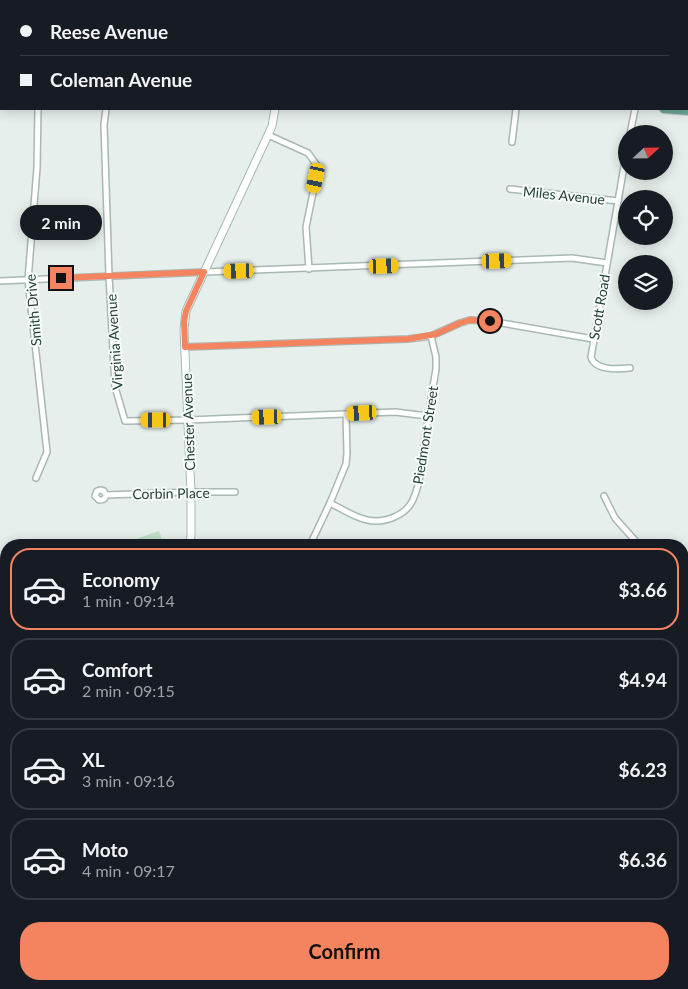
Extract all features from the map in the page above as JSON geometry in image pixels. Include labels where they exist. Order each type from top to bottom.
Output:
[{"type":"street","name":"Smith Drive","points":[[36,478],[47,452],[28,280],[37,168],[38,110]]},
{"type":"street","name":"Virginia Avenue","points":[[106,110],[104,125],[115,387],[125,421],[395,412],[428,416]]},
{"type":"street","name":"Chester Avenue","points":[[191,539],[191,492],[184,322],[186,311],[272,126],[275,110]]},
{"type":"street","points":[[512,142],[516,110]]},
{"type":"street","points":[[632,125],[635,110]]},
{"type":"street","points":[[268,135],[308,153],[316,164],[316,178],[306,227],[309,269]]},
{"type":"street","name":"Miles Avenue","points":[[510,189],[618,201]]},
{"type":"street","name":"Scott Road","points":[[618,201],[591,357],[594,363],[604,367],[630,368]]},
{"type":"street","points":[[0,281],[572,258],[607,263]]},
{"type":"street","points":[[185,347],[408,339],[431,336],[460,323],[475,320],[593,339]]},
{"type":"street","name":"Piedmont Street","points":[[330,503],[362,518],[376,521],[392,518],[408,507],[416,491],[421,466],[436,364],[431,336]]},
{"type":"street","points":[[313,539],[330,503],[347,459],[346,414]]},
{"type":"street","name":"Corbin Place","points":[[106,495],[235,492]]},
{"type":"street","points":[[604,496],[615,518],[634,539]]},
{"type":"green space","points":[[159,531],[162,539],[136,539]]},
{"type":"route","points":[[61,278],[204,272],[186,311],[184,322],[185,347],[408,339],[431,336],[470,320],[490,321]]}]
